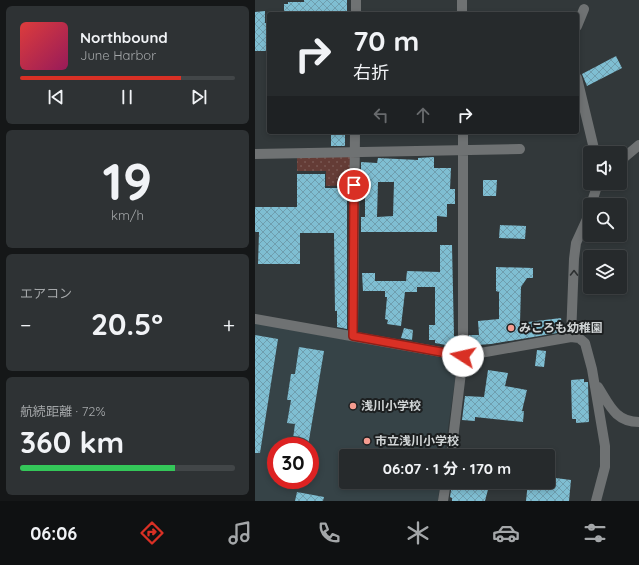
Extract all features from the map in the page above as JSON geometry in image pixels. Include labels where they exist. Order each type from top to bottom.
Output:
[{"type":"street","points":[[356,0],[356,12]]},
{"type":"street","points":[[462,0],[463,12]]},
{"type":"street","points":[[579,21],[584,9]]},
{"type":"street","points":[[579,86],[593,146]]},
{"type":"street","points":[[353,336],[355,134]]},
{"type":"street","points":[[452,449],[463,356],[463,134]]},
{"type":"street","points":[[627,155],[639,145]]},
{"type":"street","points":[[255,154],[520,149]]},
{"type":"street","points":[[571,337],[574,259],[576,243],[583,228]]},
{"type":"street","points":[[255,319],[463,356],[571,337],[579,338],[585,343],[594,381],[605,446],[605,467],[596,501]]},
{"type":"street","points":[[594,381],[614,413],[624,418],[639,422]]},
{"type":"street","points":[[443,501],[445,489]]},
{"type":"shaded area","points":[[354,152],[354,185],[326,186],[326,171],[297,171],[297,153]]},
{"type":"shaded area","name":"浅川小学校","points":[[255,323],[454,360],[457,367],[445,449],[339,449],[339,489],[439,489],[438,501],[255,501]]},
{"type":"building","points":[[304,0],[347,0],[347,12],[284,12],[284,4],[288,4],[288,2],[304,2]]},
{"type":"building","points":[[265,11],[265,23],[267,23],[267,51],[255,51],[255,12]]},
{"type":"building","points":[[616,56],[622,68],[587,86],[582,74]]},
{"type":"building","points":[[331,135],[345,135],[345,146],[331,146]]},
{"type":"building","points":[[434,157],[434,168],[451,168],[450,189],[455,189],[455,204],[447,204],[447,217],[437,216],[437,232],[361,232],[361,217],[365,217],[365,181],[361,181],[361,162],[377,163],[378,158],[418,160],[418,158]],"holes":[[[378,182],[394,182],[393,216],[377,217]]]},
{"type":"building","points":[[297,174],[325,174],[325,188],[347,188],[347,329],[337,327],[337,311],[335,311],[334,233],[300,233],[300,264],[258,264],[259,232],[255,232],[255,207],[297,207]]},
{"type":"building","points":[[483,180],[497,180],[496,196],[483,196]]},
{"type":"building","points":[[500,225],[526,226],[525,239],[499,238]]},
{"type":"building","points":[[440,245],[452,245],[454,336],[457,336],[457,347],[435,343],[435,340],[429,340],[429,325],[435,325],[435,287],[417,287],[417,292],[405,292],[401,326],[387,324],[388,320],[385,319],[387,297],[385,297],[385,291],[363,291],[362,273],[375,273],[375,281],[406,281],[407,271],[440,272]]},
{"type":"building","points":[[496,267],[533,268],[533,278],[527,278],[521,287],[520,323],[561,318],[563,332],[477,345],[477,347],[469,348],[469,335],[479,335],[478,321],[499,319],[499,292],[496,291]]},
{"type":"building","points":[[404,328],[413,330],[412,340],[401,338]]},
{"type":"building","points":[[255,335],[278,339],[260,453],[255,453]]},
{"type":"building","points":[[299,347],[324,351],[310,437],[293,437],[295,424],[287,423],[291,400],[287,400],[291,374],[295,374]]},
{"type":"building","points":[[537,350],[546,351],[544,367],[535,366]]},
{"type":"building","points":[[488,370],[508,373],[505,386],[527,390],[522,411],[524,411],[523,422],[475,417],[475,421],[462,420],[465,396],[484,397]]},
{"type":"building","points":[[584,379],[584,382],[588,382],[589,422],[576,423],[576,419],[572,419],[571,380]]},
{"type":"building","points":[[555,478],[571,480],[569,501],[526,501],[527,489],[555,489]]},
{"type":"building","points":[[451,489],[488,489],[485,501],[452,501],[452,498],[450,497]]},
{"type":"building","points":[[297,492],[324,497],[323,501],[295,501]]},
{"type":"place","name":"みころも幼稚園","points":[[511,328]]},
{"type":"place","name":"浅川小学校","points":[[353,406]]},
{"type":"place","name":"市立浅川小学校","points":[[367,441]]},
{"type":"route","points":[[354,185],[353,336],[463,356]]}]
